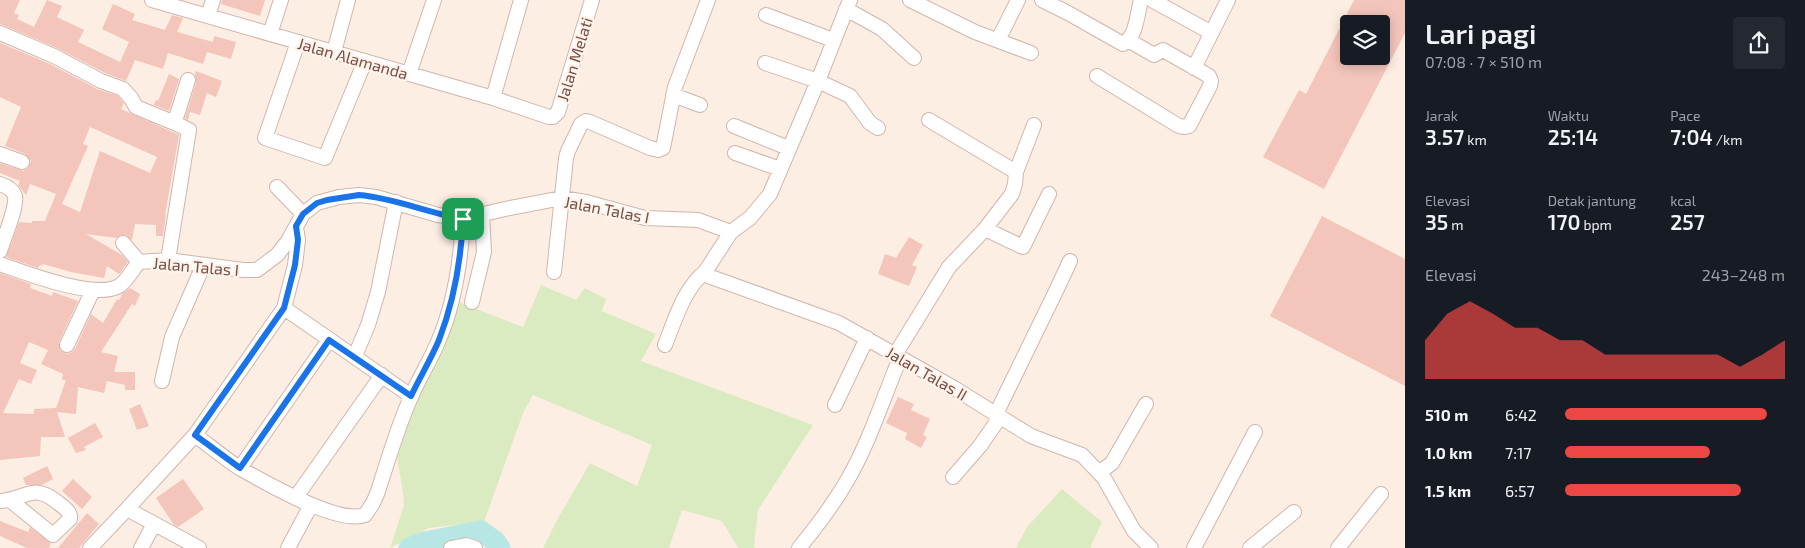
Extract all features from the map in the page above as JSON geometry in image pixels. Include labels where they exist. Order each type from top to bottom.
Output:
[{"type":"street","name":"Jalan Alamanda","points":[[152,0],[493,98],[548,117],[553,116]]},
{"type":"street","points":[[208,16],[213,0]]},
{"type":"street","points":[[270,34],[281,0]]},
{"type":"street","points":[[334,52],[348,0]]},
{"type":"street","points":[[409,74],[434,0]]},
{"type":"street","points":[[493,98],[521,0]]},
{"type":"street","name":"Jalan Melati","points":[[553,116],[558,112],[592,0]]},
{"type":"street","points":[[554,272],[568,150],[581,124],[586,121],[590,122],[658,150],[664,146],[673,95],[708,0]]},
{"type":"street","points":[[910,0],[975,32],[1031,53]]},
{"type":"street","points":[[998,40],[1018,0]]},
{"type":"street","points":[[1042,0],[1121,43],[1128,40],[1137,20],[1141,0]]},
{"type":"street","points":[[1152,0],[1210,32]]},
{"type":"street","points":[[1194,68],[1210,32],[1228,0]]},
{"type":"street","points":[[665,345],[680,307],[699,276],[706,271],[731,232],[750,218],[770,194],[848,5],[882,29],[914,58]]},
{"type":"street","points":[[766,15],[833,40]]},
{"type":"street","points":[[0,33],[54,56],[101,81],[123,89],[132,98],[136,107],[190,130],[168,260]]},
{"type":"street","points":[[1097,76],[1180,126],[1189,126],[1210,86],[1209,76],[1163,50],[1154,55],[1128,40]]},
{"type":"street","points":[[298,42],[265,138],[325,158],[365,61]]},
{"type":"street","points":[[765,63],[818,81],[850,96],[870,123],[878,128]]},
{"type":"street","points":[[173,122],[188,80]]},
{"type":"street","points":[[673,95],[700,104]]},
{"type":"street","points":[[929,120],[1016,172]]},
{"type":"street","points":[[799,548],[822,519],[849,478],[860,457],[897,356],[950,267],[985,229],[1014,190],[1016,172],[1034,125]]},
{"type":"street","points":[[734,126],[788,148]]},
{"type":"street","points":[[735,153],[780,169]]},
{"type":"street","points":[[0,154],[22,162]]},
{"type":"street","points":[[0,184],[12,191],[15,198],[0,251]]},
{"type":"street","points":[[90,548],[195,435],[284,308],[295,265],[300,220],[277,187]]},
{"type":"street","points":[[985,229],[1023,247],[1049,194]]},
{"type":"street","name":"Jalan Talas I","points":[[0,264],[63,284],[93,290],[111,289],[119,285],[139,262],[168,260],[203,266],[257,270],[277,255],[288,241],[300,220],[317,203],[339,197],[367,196],[396,202],[438,215],[463,219],[562,198],[586,202],[645,218],[698,220],[731,232]]},
{"type":"street","points":[[354,356],[368,325],[378,292],[396,202]]},
{"type":"street","points":[[472,302],[484,252],[482,214]]},
{"type":"street","points":[[195,435],[240,468],[311,505],[352,518],[365,515],[377,494],[411,396],[438,341],[451,302],[461,258],[463,219]]},
{"type":"street","points":[[124,243],[139,262]]},
{"type":"street","points":[[953,477],[980,446],[998,416],[1070,260]]},
{"type":"street","points":[[162,381],[172,337],[203,266]]},
{"type":"street","name":"Jalan Talas II","points":[[706,271],[708,276],[717,280],[839,323],[954,388],[1031,436],[1082,456],[1100,472],[1134,531],[1151,548]]},
{"type":"street","points":[[67,345],[93,290]]},
{"type":"street","points":[[284,308],[411,396]]},
{"type":"street","points":[[835,405],[867,338]]},
{"type":"street","points":[[240,468],[329,340]]},
{"type":"street","points":[[296,497],[382,375]]},
{"type":"street","points":[[1100,472],[1112,463],[1146,404]]},
{"type":"street","points":[[1194,548],[1255,432]]},
{"type":"street","points":[[1338,548],[1381,494]]},
{"type":"street","points":[[288,548],[311,505]]},
{"type":"street","points":[[127,509],[199,548]]},
{"type":"street","points":[[1250,548],[1294,512]]},
{"type":"street","points":[[141,548],[154,524]]},
{"type":"street","points":[[451,548],[466,545],[475,548]]},
{"type":"green space","points":[[541,285],[576,300],[585,288],[606,299],[602,311],[656,334],[641,361],[813,425],[758,510],[754,546],[756,548],[738,548],[722,521],[682,510],[669,548],[543,548],[590,463],[637,486],[652,445],[533,395],[523,413],[484,522],[429,528],[390,548],[404,505],[397,457],[403,441],[403,431],[456,301],[523,327]]},
{"type":"green space","points":[[1062,489],[1102,522],[1090,548],[1016,548],[1027,527]]},
{"type":"building","points":[[0,0],[20,0],[14,13],[19,15],[17,19],[34,27],[47,0],[62,6],[57,17],[84,30],[78,42],[120,62],[129,42],[102,29],[113,4],[135,14],[132,20],[165,30],[172,15],[183,18],[177,32],[213,42],[214,36],[236,42],[231,59],[207,52],[203,64],[168,53],[163,69],[135,60],[126,81],[105,73],[57,48],[0,24]]},
{"type":"building","points":[[222,0],[265,0],[260,16],[221,4]]},
{"type":"building","points":[[1354,0],[1405,0],[1405,33],[1390,62],[1390,15],[1346,15]]},
{"type":"building","points":[[1340,27],[1340,65],[1388,65],[1324,189],[1263,157],[1299,90],[1306,94]]},
{"type":"building","points":[[0,43],[50,64],[97,89],[118,96],[124,103],[121,109],[179,135],[163,236],[156,236],[156,225],[135,224],[132,240],[126,235],[116,238],[86,234],[122,255],[128,262],[119,274],[107,266],[104,278],[71,272],[43,264],[38,268],[6,257],[19,222],[45,221],[56,194],[30,184],[26,195],[18,185],[20,181],[0,173],[0,163],[23,171],[28,168],[31,161],[25,154],[5,146],[21,107],[0,97]],"holes":[[[90,127],[157,157],[150,173],[100,151],[80,212],[62,204],[88,146],[83,144]]]},
{"type":"building","points":[[196,71],[222,81],[216,97],[207,93],[200,115],[190,112],[188,120],[185,118],[196,83]]},
{"type":"building","points":[[169,74],[179,79],[169,111],[154,105],[156,100],[158,101]]},
{"type":"building","points":[[1322,216],[1405,259],[1405,386],[1270,316]]},
{"type":"building","points":[[909,237],[923,245],[912,265],[917,267],[909,286],[878,274],[885,254],[896,258]]},
{"type":"building","points":[[0,273],[31,284],[30,288],[52,296],[53,292],[78,301],[59,342],[60,350],[67,354],[75,349],[91,314],[103,323],[122,294],[130,288],[140,294],[135,306],[132,304],[101,352],[118,356],[114,372],[135,372],[135,390],[125,390],[125,385],[107,381],[104,393],[78,387],[76,414],[57,412],[65,437],[41,437],[40,456],[0,460]],"holes":[[[29,342],[48,350],[41,364],[63,374],[62,380],[66,380],[56,408],[34,409],[34,414],[3,413],[19,379],[31,384],[37,370],[20,363]]]},
{"type":"building","points":[[898,397],[914,404],[911,410],[930,419],[923,435],[927,437],[921,448],[905,439],[907,433],[886,423]]},
{"type":"building","points":[[140,404],[149,426],[137,430],[129,409]]},
{"type":"building","points":[[95,423],[103,437],[84,447],[86,450],[76,453],[68,438]]},
{"type":"building","points":[[47,466],[53,479],[42,485],[26,485],[23,478]]},
{"type":"building","points":[[73,479],[92,497],[82,509],[62,491]]},
{"type":"building","points":[[183,479],[204,509],[178,527],[174,525],[156,498]]},
{"type":"building","points":[[87,513],[99,524],[79,548],[58,548]]},
{"type":"building","points":[[0,521],[28,532],[30,527],[51,543],[49,548],[27,548],[0,536]]},
{"type":"waterway","points":[[409,548],[425,542],[481,531],[495,541],[500,548]]},
{"type":"route","points":[[359,195],[376,197],[438,215],[463,219],[461,258],[451,302],[438,341],[411,396],[329,340],[240,468],[195,435],[284,308],[295,265],[298,240],[296,226],[303,214],[317,203],[339,197],[359,195]]}]
